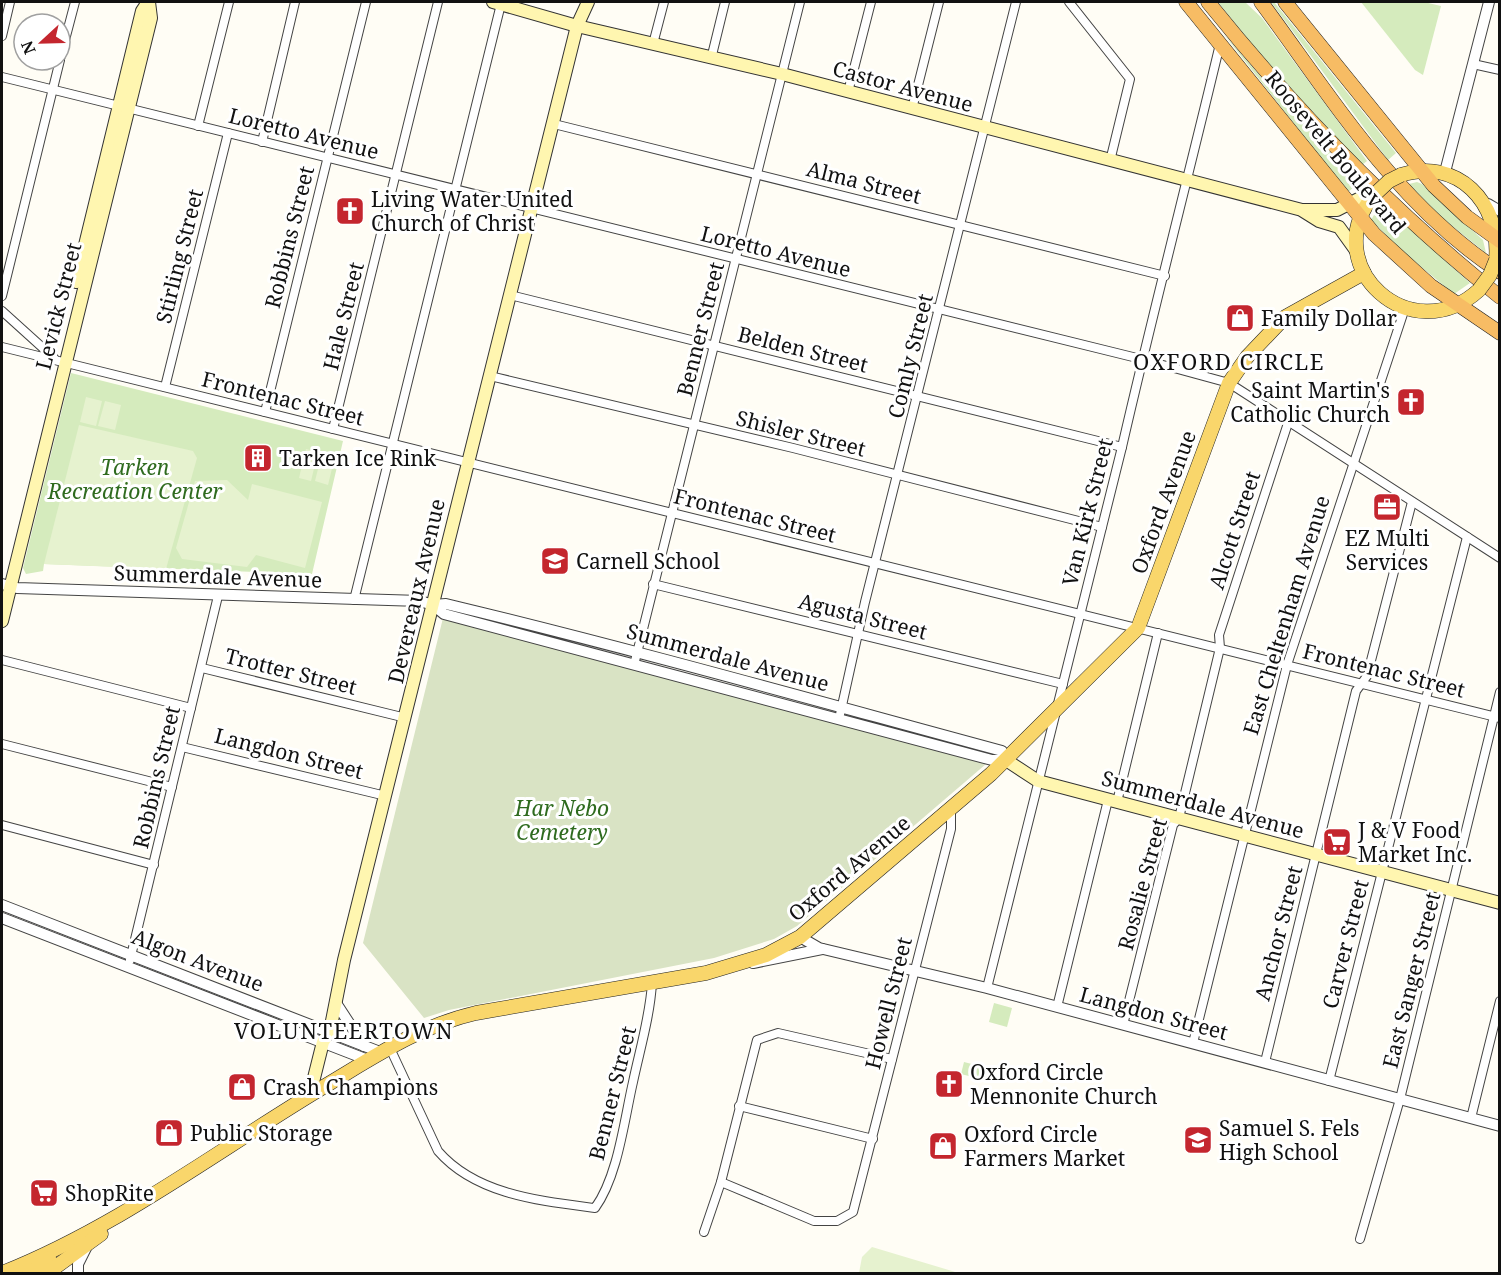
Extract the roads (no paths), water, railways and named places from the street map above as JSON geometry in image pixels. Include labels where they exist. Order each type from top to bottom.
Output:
[{"type":"highway","name":"Roosevelt Boulevard","points":[[1186,2],[1360,219],[1411,269],[1458,306],[1500,333]]},
{"type":"highway","name":"Roosevelt Boulevard","points":[[1208,2],[1263,68],[1353,166],[1417,226],[1500,297]]},
{"type":"highway","name":"Roosevelt Boulevard","points":[[1261,2],[1390,175],[1437,223],[1498,266]]},
{"type":"highway","points":[[1285,2],[1421,170],[1455,207],[1499,238]]},
{"type":"main road","name":"Levick Street","points":[[2,621],[4,584],[124,108],[142,11],[148,2]]},
{"type":"main road","name":"Devereaux Avenue","points":[[310,1094],[336,1003],[344,960],[406,718],[467,461],[554,124],[577,26],[578,2]]},
{"type":"main road","name":"Devereaux Avenue","points":[[577,26],[588,2]]},
{"type":"main road","name":"Castor Avenue","points":[[497,3],[577,26],[782,74],[1187,182],[1302,210],[1330,211],[1372,194]]},
{"type":"main road","points":[[1421,170],[1445,172],[1470,184],[1494,208],[1499,238],[1498,266],[1479,290],[1458,306],[1429,312],[1405,308],[1374,289],[1364,273],[1357,252],[1360,219],[1372,194],[1401,175],[1421,170]]},
{"type":"main road","name":"Castor Avenue","points":[[1302,210],[1319,221],[1339,227],[1357,252]]},
{"type":"main road","name":"Oxford Avenue","points":[[2,1273],[72,1241],[130,1210],[310,1094],[366,1053],[384,1049],[456,1018],[652,983],[743,963],[800,937],[951,810],[1006,760],[1138,628],[1229,383],[1247,357],[1285,317],[1364,273]]},
{"type":"main road","name":"Summerdale Avenue","points":[[1006,760],[1038,781],[1500,903]]},
{"type":"main road","name":"Oxford Avenue","points":[[46,1274],[115,1225],[130,1210]]},
{"type":"main road","points":[[29,1274],[72,1241]]},
{"type":"street","points":[[2,36],[10,2]]},
{"type":"street","points":[[198,126],[229,2]]},
{"type":"street","points":[[262,142],[295,2]]},
{"type":"street","name":"Robbins Street","points":[[266,412],[366,2]]},
{"type":"street","name":"Hale Street","points":[[333,429],[438,2]]},
{"type":"street","points":[[653,44],[663,2]]},
{"type":"street","points":[[711,59],[725,2]]},
{"type":"street","name":"Benner Street","points":[[634,665],[800,2]]},
{"type":"street","points":[[848,92],[871,2]]},
{"type":"street","points":[[912,109],[939,2]]},
{"type":"street","name":"Comly Street","points":[[840,714],[858,633],[1016,2]]},
{"type":"street","points":[[1069,2],[1130,79],[1110,161]]},
{"type":"street","points":[[1445,172],[1489,2]]},
{"type":"street","points":[[354,600],[457,189],[497,3]]},
{"type":"street","name":"Van Kirk Street","points":[[987,988],[1055,712],[1064,684],[1141,359],[1165,276],[1220,44]]},
{"type":"street","points":[[1473,64],[1500,70]]},
{"type":"street","points":[[2,296],[57,72]]},
{"type":"street","name":"Loretto Avenue","points":[[2,77],[1141,359],[1229,383],[1500,558]]},
{"type":"street","name":"Alma Street","points":[[554,124],[1165,276]]},
{"type":"street","name":"Stirling Street","points":[[165,387],[228,133]]},
{"type":"street","name":"Belden Street","points":[[510,295],[1122,447]]},
{"type":"street","name":"East Cheltenham Avenue","points":[[1193,1043],[1287,665],[1405,308]]},
{"type":"street","points":[[2,311],[61,361]]},
{"type":"street","name":"Frontenac Street","points":[[2,347],[1497,717]]},
{"type":"street","name":"Shisler Street","points":[[490,376],[1102,527]]},
{"type":"street","name":"Alcott Street","points":[[1220,648],[1219,635],[1288,423]]},
{"type":"street","name":"Anchor Street","points":[[1265,1062],[1356,691],[1367,676],[1412,502]]},
{"type":"street","name":"Carver Street","points":[[1329,1081],[1467,537]]},
{"type":"street","name":"Summerdale Avenue","points":[[4,584],[17,588],[420,602],[433,606],[455,606],[637,653],[840,714]]},
{"type":"street","name":"Agusta Street","points":[[653,584],[1064,684]]},
{"type":"street","name":"Robbins Street","points":[[128,967],[218,596]]},
{"type":"street","name":"Summerdale Avenue","points":[[433,606],[444,614],[634,665],[1002,751],[1006,760]]},
{"type":"street","points":[[1057,1007],[1158,633]]},
{"type":"street","name":"Rosalie Street","points":[[1123,1025],[1173,825],[1179,818],[1220,648]]},
{"type":"street","points":[[2,660],[191,708]]},
{"type":"street","name":"Trotter Street","points":[[202,668],[406,718]]},
{"type":"street","name":"East Sanger Street","points":[[1360,1239],[1400,1099],[1451,889],[1497,717],[1500,692]]},
{"type":"street","points":[[2,744],[172,787]]},
{"type":"street","name":"Langdon Street","points":[[182,747],[386,796]]},
{"type":"street","name":"Howell Street","points":[[721,1182],[814,1221],[824,1223],[848,1216],[857,1204],[951,829],[951,810]]},
{"type":"street","points":[[2,825],[154,865]]},
{"type":"street","name":"Algon Avenue","points":[[2,905],[132,955],[366,1053]]},
{"type":"street","name":"Algon Avenue","points":[[2,918],[128,967],[326,1037]]},
{"type":"street","name":"Langdon Street","points":[[800,937],[826,949],[987,988],[1500,1126]]},
{"type":"street","points":[[743,963],[768,962],[803,951],[826,949]]},
{"type":"street","name":"Benner Street","points":[[384,1049],[438,1151],[450,1166],[479,1183],[503,1190],[596,1208],[608,1186],[651,1005],[652,983]]},
{"type":"street","points":[[1471,1118],[1500,1001]]},
{"type":"street","points":[[336,1003],[366,1053]]},
{"type":"street","points":[[704,1232],[721,1182],[757,1040],[778,1033],[892,1059]]},
{"type":"street","points":[[739,1106],[873,1139]]},
{"type":"street","points":[[78,1274],[81,1258],[91,1240]]},
{"type":"place","name":"Living Water United Church of Christ","points":[[350,211]]},
{"type":"place","name":"Family Dollar","points":[[1240,318]]},
{"type":"place","name":"Saint Martin's Catholic Church","points":[[1411,402]]},
{"type":"place","name":"Tarken Ice Rink","points":[[258,458]]},
{"type":"place","name":"EZ Multi Services","points":[[1387,507]]},
{"type":"place","name":"Carnell School","points":[[555,561]]},
{"type":"place","name":"J & V Food Market Inc.","points":[[1337,842]]},
{"type":"place","name":"Oxford Circle Mennonite Church","points":[[949,1084]]},
{"type":"place","name":"Crash Champions","points":[[242,1087]]},
{"type":"place","name":"Public Storage","points":[[169,1133]]},
{"type":"place","name":"Samuel S. Fels High School","points":[[1198,1140]]},
{"type":"place","name":"Oxford Circle Farmers Market","points":[[943,1146]]},
{"type":"place","name":"ShopRite","points":[[44,1193]]},
{"type":"district","name":"OXFORD CIRCLE","points":[[1229,361]]},
{"type":"district","name":"VOLUNTEERTOWN","points":[[344,1030]]},
{"type":"park label","name":"Tarken Recreation Center","points":[[135,479]]},
{"type":"park label","name":"Har Nebo Cemetery","points":[[562,820]]}]
